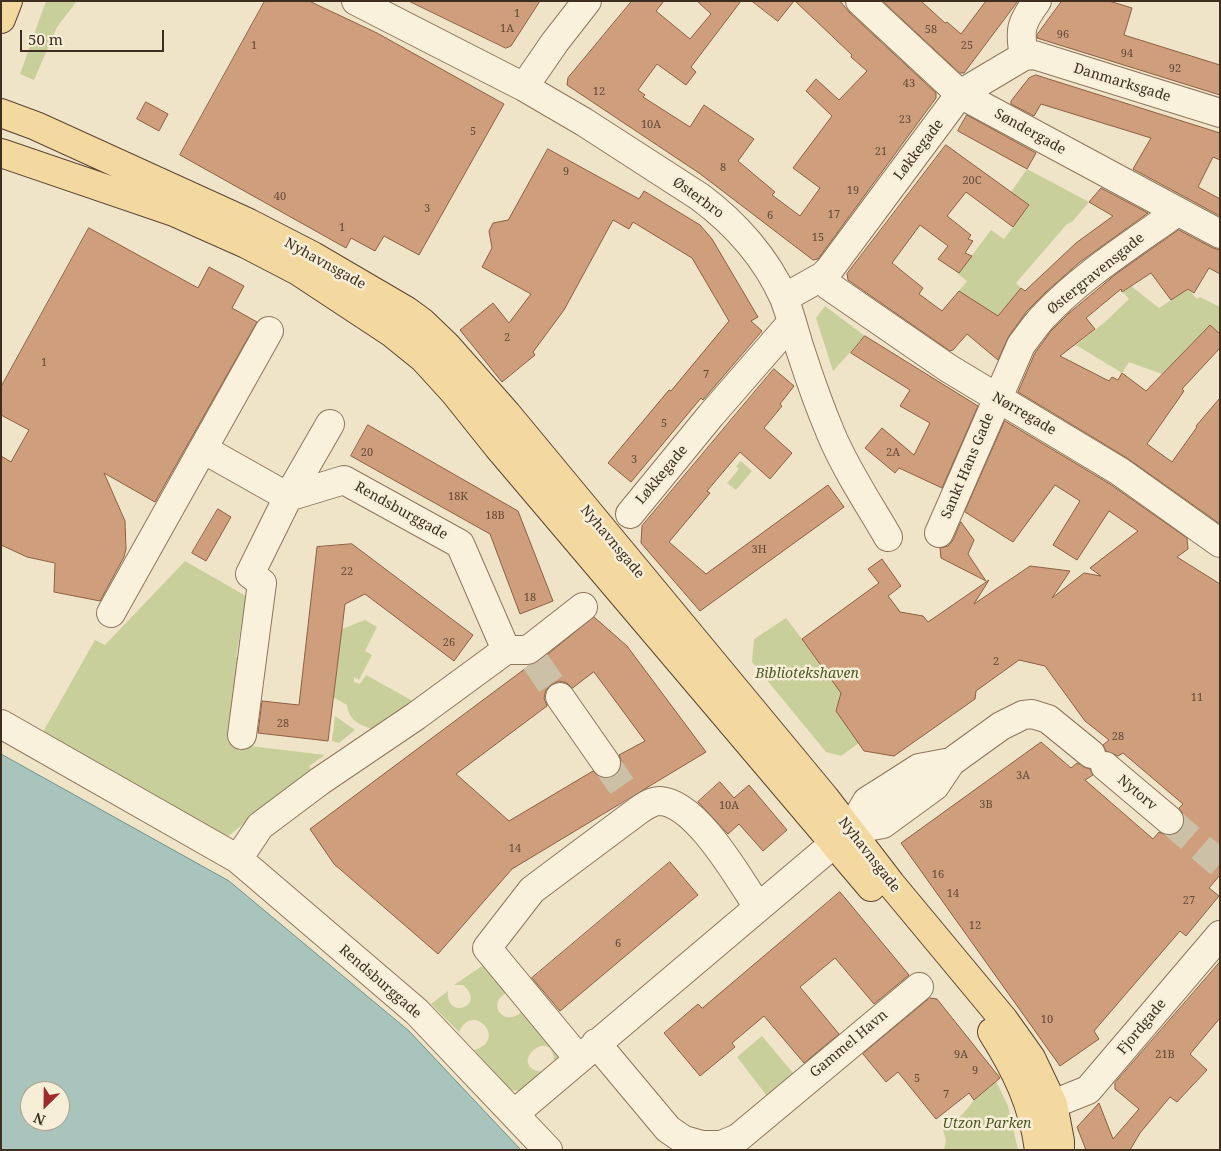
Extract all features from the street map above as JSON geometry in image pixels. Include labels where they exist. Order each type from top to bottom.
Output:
[{"type":"main road","points":[[1,19],[8,1]]},
{"type":"main road","name":"Nyhavnsgade","points":[[1,113],[36,126],[249,223],[308,253],[422,322],[446,345],[507,414],[842,837],[991,1031],[1007,1056],[1023,1089],[1032,1113],[1039,1150]]},
{"type":"main road","points":[[1,134],[151,179]]},
{"type":"main road","name":"Nyhavnsgade","points":[[1,152],[138,199],[183,216],[246,244],[298,271],[392,333],[422,358],[454,392],[498,447],[1004,1020],[1031,1058],[1053,1104],[1060,1140],[1060,1150]]},
{"type":"street","name":"Østerbro","points":[[356,1],[524,87],[592,126],[716,209],[735,227],[772,275],[788,310],[832,436],[860,490],[888,537]]},
{"type":"street","points":[[524,87],[554,42],[587,1]]},
{"type":"street","name":"Søndergade","points":[[860,1],[960,94],[1220,234]]},
{"type":"street","points":[[1024,56],[1021,43],[1022,26],[1025,17],[1037,1]]},
{"type":"street","name":"Løkkegade","points":[[630,514],[711,415],[788,310],[829,270],[960,94],[1024,56]]},
{"type":"street","name":"Danmarksgade","points":[[1024,56],[1034,56],[1220,113]]},
{"type":"street","name":"Østergravensgade","points":[[997,399],[1021,345],[1041,319],[1059,301],[1107,262],[1177,212]]},
{"type":"street","name":"Nørregade","points":[[829,286],[948,368],[1119,471],[1220,542]]},
{"type":"street","points":[[111,613],[270,331]]},
{"type":"street","name":"Sankt Hans Gade","points":[[939,533],[997,399]]},
{"type":"street","points":[[242,735],[262,583],[250,574],[288,497],[330,424]]},
{"type":"street","points":[[203,449],[288,497]]},
{"type":"street","name":"Rendsburggade","points":[[288,497],[344,480],[460,544],[523,654]]},
{"type":"street","points":[[238,859],[260,826],[320,781],[416,716],[523,654],[577,612]]},
{"type":"street","points":[[560,697],[606,763]]},
{"type":"street","name":"Nytorv","points":[[842,837],[883,824],[927,777],[1010,721],[1023,715],[1032,714],[1054,723],[1169,820]]},
{"type":"street","name":"Rendsburggade","points":[[1,724],[238,859],[417,1012],[548,1150]]},
{"type":"street","points":[[581,1056],[487,948],[532,890],[635,804],[649,804],[658,801],[669,802],[684,811],[698,823],[725,856],[758,907]]},
{"type":"street","points":[[514,1114],[842,837]]},
{"type":"street","name":"Fjordgade","points":[[1053,1104],[1088,1090],[1220,935]]},
{"type":"street","name":"Gammel Havn","points":[[581,1056],[668,1129],[684,1140],[702,1145],[721,1145],[738,1138],[919,987]]},
{"type":"green space","points":[[46,1],[77,1],[57,27],[34,80],[20,74]]},
{"type":"green space","points":[[1027,169],[1089,202],[1072,222],[1067,224],[1016,283],[1021,288],[997,317],[959,291],[967,281],[958,274],[991,230],[1004,239],[1029,206],[1011,192]]},
{"type":"green space","points":[[1131,286],[1159,308],[1188,289],[1197,299],[1200,297],[1220,307],[1220,334],[1210,325],[1162,374],[1129,362],[1122,373],[1076,345],[1105,322],[1129,299],[1123,292]]},
{"type":"green space","points":[[825,306],[865,336],[833,371],[816,318]]},
{"type":"green space","points":[[741,461],[752,471],[736,490],[727,483],[739,469],[736,466]]},
{"type":"green space","points":[[185,561],[246,596],[236,657],[244,658],[234,744],[325,755],[309,766],[312,771],[280,794],[226,838],[43,732],[95,640],[105,645]]},
{"type":"green space","name":"Bibliotekshaven","points":[[893,574],[901,586],[889,596],[901,612],[849,649],[859,743],[841,756],[826,752],[752,662],[754,639],[786,618],[802,639]]},
{"type":"green space","points":[[365,620],[377,627],[365,651],[372,655],[359,680],[354,677],[354,682],[360,684],[366,675],[420,705],[379,729],[376,726],[372,729],[358,723],[352,718],[347,705],[333,697],[342,629]]},
{"type":"green space","points":[[335,716],[355,730],[339,743],[332,741]]},
{"type":"green space","points":[[485,964],[509,992],[498,1001],[497,1007],[499,1012],[503,1016],[509,1017],[515,1016],[522,1011],[563,1055],[554,1063],[552,1051],[547,1046],[540,1046],[534,1050],[529,1056],[528,1062],[532,1068],[542,1072],[520,1091],[510,1090],[474,1050],[484,1045],[488,1039],[488,1032],[485,1026],[479,1021],[472,1020],[465,1023],[459,1032],[431,1004],[448,991],[449,1000],[453,1006],[458,1008],[464,1007],[471,999],[469,993],[463,985],[454,985]]},
{"type":"green space","points":[[762,1036],[793,1073],[767,1096],[737,1057]]},
{"type":"green space","name":"Utzon Parken","points":[[996,1081],[1008,1106],[1018,1150],[944,1150],[946,1140],[943,1130],[963,1114],[974,1100]]},
{"type":"water","points":[[1,754],[229,881],[409,1031],[521,1150],[1,1150]]},
{"type":"building","points":[[265,1],[309,1],[377,33],[504,104],[419,255],[384,236],[375,251],[351,238],[346,248],[180,155]]},
{"type":"building","points":[[409,1],[540,1],[511,46],[506,48]]},
{"type":"building","points":[[632,1],[664,1],[656,11],[690,39],[711,14],[697,1],[741,1],[691,67],[696,72],[686,85],[657,64],[638,90],[645,95],[643,97],[690,127],[704,105],[754,139],[738,161],[775,192],[772,195],[800,216],[820,188],[793,168],[832,116],[806,91],[816,79],[839,100],[867,71],[795,1],[840,1],[849,12],[936,93],[936,98],[818,259],[813,260],[699,173],[567,85],[568,78]]},
{"type":"building","points":[[752,1],[794,1],[778,21]]},
{"type":"building","points":[[883,1],[921,1],[945,23],[947,22],[961,34],[986,1],[1018,1],[964,73],[960,73]]},
{"type":"building","points":[[1062,1],[1109,1],[1132,8],[1124,35],[1220,65],[1220,95],[1037,38],[1037,35]]},
{"type":"building","points":[[1036,75],[1220,133],[1220,160],[1213,157],[1198,187],[1220,199],[1220,216],[1133,169],[1151,138],[1041,104],[1034,116],[1011,104],[1011,101],[1029,78]]},
{"type":"building","points":[[146,102],[168,114],[159,131],[137,119]]},
{"type":"building","points":[[967,115],[1036,153],[1027,169],[958,131]]},
{"type":"building","points":[[946,145],[1029,205],[1013,227],[966,192],[947,216],[971,235],[968,239],[973,241],[965,253],[972,256],[959,273],[938,259],[948,246],[920,225],[892,263],[923,288],[919,294],[942,311],[959,291],[998,316],[1021,288],[1025,291],[1076,243],[1113,216],[1089,202],[1101,188],[1148,213],[1080,262],[1047,291],[1027,311],[1009,336],[998,360],[967,334],[950,351],[848,280],[847,274]]},
{"type":"building","points":[[548,149],[639,199],[644,191],[700,225],[712,239],[758,317],[751,321],[762,331],[703,400],[701,398],[631,482],[608,463],[729,321],[692,258],[633,222],[629,229],[613,220],[564,310],[533,352],[535,355],[502,382],[460,330],[493,303],[509,323],[531,294],[482,267],[492,248],[489,231],[493,223],[508,220]]},
{"type":"building","points":[[89,228],[198,288],[209,267],[244,286],[232,308],[257,322],[155,502],[104,473],[125,521],[126,549],[124,557],[100,601],[54,592],[55,563],[27,557],[1,545],[1,456],[11,462],[29,430],[1,415],[1,387]]},
{"type":"building","points":[[1179,230],[1220,250],[1220,274],[1209,268],[1194,293],[1188,289],[1171,300],[1151,273],[1122,292],[1121,289],[1086,318],[1095,329],[1060,356],[1109,381],[1112,377],[1118,380],[1122,373],[1146,391],[1210,325],[1220,334],[1220,348],[1182,389],[1184,391],[1147,444],[1172,462],[1196,426],[1220,398],[1220,524],[1127,458],[1018,392],[1035,353],[1051,331],[1068,314],[1116,274]]},
{"type":"building","points":[[865,336],[978,406],[942,488],[899,468],[895,473],[865,448],[882,428],[914,455],[930,423],[900,406],[910,390],[851,353]]},
{"type":"building","points":[[774,369],[794,386],[780,404],[782,406],[764,428],[792,453],[770,479],[740,452],[707,491],[710,493],[669,542],[706,574],[828,485],[844,507],[700,611],[641,543],[642,526]]},
{"type":"building","points":[[1005,421],[1110,484],[1187,538],[1188,549],[1177,557],[1220,584],[1220,875],[1209,888],[1219,896],[1186,936],[1180,931],[1094,1031],[1099,1039],[1060,1066],[901,843],[1041,742],[1071,768],[1077,763],[1090,769],[1093,775],[1085,780],[1153,839],[1159,832],[1167,835],[1175,834],[1181,830],[1184,822],[1183,814],[1179,808],[1183,804],[1123,753],[1118,756],[1106,751],[1103,745],[1109,740],[1085,721],[1045,666],[1019,660],[976,691],[975,699],[894,756],[864,751],[836,711],[841,693],[802,639],[879,583],[868,569],[882,559],[901,586],[888,596],[900,612],[923,616],[928,622],[989,580],[974,604],[1030,566],[1070,571],[1052,598],[1084,573],[1101,576],[1090,568],[1138,531],[1109,511],[1077,560],[1053,545],[1080,501],[1055,485],[1013,542],[965,512]]},
{"type":"building","points":[[368,425],[518,511],[553,601],[520,614],[490,534],[351,456]]},
{"type":"building","points":[[218,509],[231,517],[206,561],[192,553]]},
{"type":"building","points":[[961,522],[974,540],[968,554],[986,581],[941,558],[940,548],[948,546],[953,540]]},
{"type":"building","points":[[352,544],[473,635],[454,661],[365,594],[345,604],[328,741],[258,733],[262,701],[299,705],[317,547]]},
{"type":"building","points":[[594,617],[627,646],[706,752],[512,869],[438,954],[334,864],[310,829],[530,665],[538,662]],"holes":[[[594,672],[645,741],[619,755],[622,762],[620,769],[614,776],[607,779],[600,777],[593,771],[509,821],[456,774],[547,706],[544,698],[546,690],[551,685],[559,681],[567,683],[572,688]]]},
{"type":"building","points":[[720,782],[734,798],[749,785],[787,830],[763,851],[739,824],[728,834],[698,802]]},
{"type":"building","points":[[670,862],[698,895],[560,1011],[532,978]]},
{"type":"building","points":[[840,892],[909,975],[874,1004],[835,958],[800,987],[839,1034],[804,1063],[764,1016],[732,1043],[735,1047],[700,1076],[664,1033],[698,1004],[702,1008]]},
{"type":"building","points":[[1220,962],[1220,1018],[1190,1054],[1207,1070],[1177,1102],[1170,1097],[1140,1133],[1130,1150],[1086,1150],[1077,1127],[1099,1103],[1113,1139],[1139,1109],[1115,1089],[1115,1083]]},
{"type":"building","points":[[930,998],[937,999],[1000,1078],[974,1100],[969,1093],[936,1119],[898,1072],[886,1082],[863,1054]]},
{"type":"tunnel","points":[[535,661],[560,697]]},
{"type":"tunnel","points":[[606,763],[630,798]]},
{"type":"tunnel","points":[[1169,820],[1220,864]]}]
